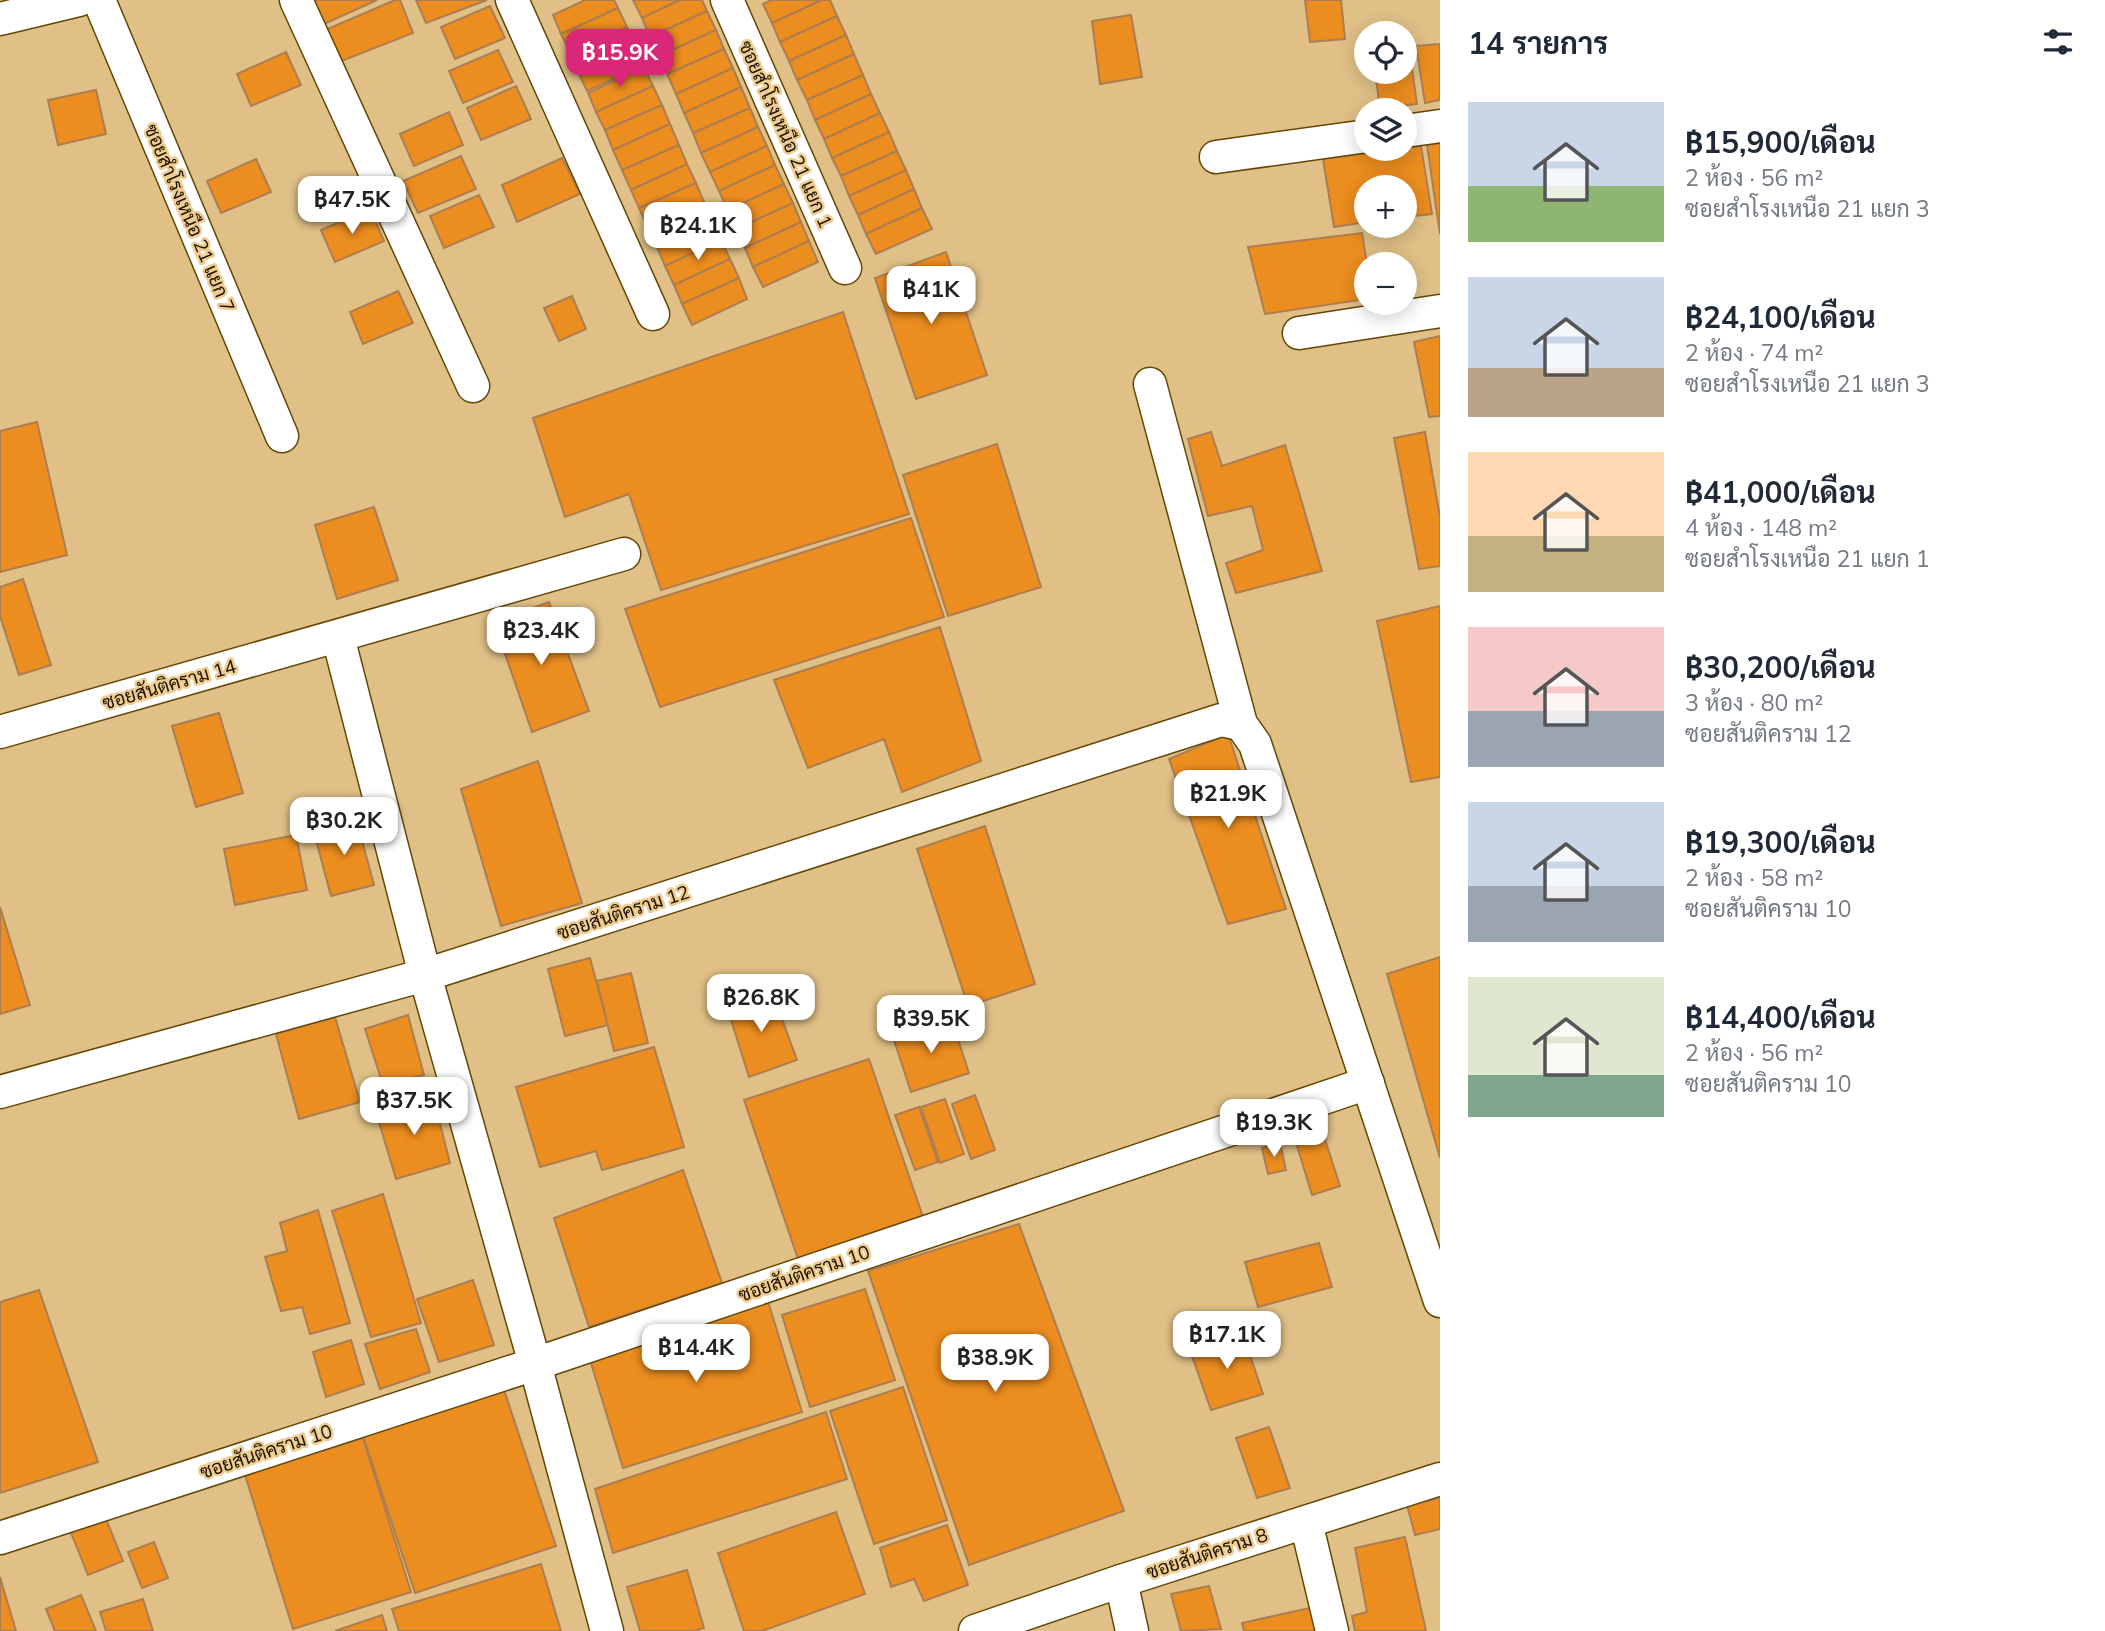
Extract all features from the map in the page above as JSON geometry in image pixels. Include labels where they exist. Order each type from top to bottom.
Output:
[{"type":"street","points":[[0,19],[79,0]]},
{"type":"street","name":"ซอยสำโรงเหนือ 21 แยก 7","points":[[99,0],[282,436]]},
{"type":"street","points":[[296,0],[473,386]]},
{"type":"street","points":[[512,0],[653,314]]},
{"type":"street","name":"ซอยสำโรงเหนือ 21 แยก 1","points":[[727,0],[845,268]]},
{"type":"street","points":[[1417,129],[1440,126]]},
{"type":"street","points":[[1216,157],[1354,138]]},
{"type":"street","points":[[1299,332],[1440,311]]},
{"type":"street","points":[[1150,384],[1241,724],[1255,744],[1440,1301]]},
{"type":"street","name":"ซอยสันติคราม 14","points":[[0,732],[624,554]]},
{"type":"street","points":[[338,637],[425,975],[607,1631]]},
{"type":"street","name":"ซอยสันติคราม 12","points":[[0,1092],[425,975],[1221,720],[1241,724]]},
{"type":"street","name":"ซอยสันติคราม 10","points":[[0,1538],[535,1364],[1368,1083]]},
{"type":"street","name":"ซอยสันติคราม 8","points":[[975,1631],[1121,1581],[1440,1479]]},
{"type":"street","points":[[1306,1522],[1332,1631]]},
{"type":"street","points":[[1121,1581],[1132,1631]]},
{"type":"building","points":[[310,0],[377,0],[322,25]]},
{"type":"building","points":[[400,0],[413,33],[339,62],[325,30]]},
{"type":"building","points":[[416,0],[487,0],[426,23]]},
{"type":"building","points":[[585,0],[614,0],[618,8],[561,34],[553,15]]},
{"type":"building","points":[[633,0],[680,0],[642,18]]},
{"type":"building","points":[[680,0],[702,0],[707,11],[650,37],[642,18]]},
{"type":"building","points":[[771,0],[822,0],[772,23],[763,4]]},
{"type":"building","points":[[822,0],[830,0],[837,16],[780,42],[772,23]]},
{"type":"building","points":[[1305,0],[1341,0],[1345,39],[1310,42]]},
{"type":"building","points":[[490,6],[505,38],[455,59],[441,27]]},
{"type":"building","points":[[618,8],[627,27],[570,52],[561,34]]},
{"type":"building","points":[[707,11],[716,30],[659,56],[650,37]]},
{"type":"building","points":[[1131,15],[1142,77],[1100,84],[1092,21]]},
{"type":"building","points":[[837,16],[846,35],[789,61],[780,42]]},
{"type":"building","points":[[627,27],[635,46],[578,72],[570,52]]},
{"type":"building","points":[[716,30],[724,49],[667,74],[659,56]]},
{"type":"building","points":[[846,35],[854,54],[797,80],[789,61]]},
{"type":"building","points":[[1440,44],[1440,100],[1425,103],[1417,46]]},
{"type":"building","points":[[635,46],[644,65],[587,91],[578,72]]},
{"type":"building","points":[[724,49],[733,68],[676,94],[667,74]]},
{"type":"building","points":[[498,50],[513,82],[463,103],[449,71]]},
{"type":"building","points":[[286,52],[301,85],[251,106],[237,74]]},
{"type":"building","points":[[854,54],[863,75],[807,100],[797,80]]},
{"type":"building","points":[[644,67],[653,86],[596,112],[588,93]]},
{"type":"building","points":[[733,68],[741,87],[684,113],[676,94]]},
{"type":"building","points":[[863,75],[871,94],[815,120],[807,100]]},
{"type":"building","points":[[1377,84],[1414,84],[1416,98],[1379,98]]},
{"type":"building","points":[[516,86],[531,119],[481,140],[467,108]]},
{"type":"building","points":[[653,86],[662,105],[605,130],[596,112]]},
{"type":"building","points":[[741,87],[750,108],[693,133],[684,113]]},
{"type":"building","points":[[96,90],[106,134],[58,145],[48,100]]},
{"type":"building","points":[[871,94],[880,113],[824,139],[815,120]]},
{"type":"building","points":[[662,105],[670,124],[613,150],[605,130]]},
{"type":"building","points":[[750,108],[758,127],[701,153],[693,133]]},
{"type":"building","points":[[449,112],[463,145],[414,166],[400,134]]},
{"type":"building","points":[[880,113],[889,132],[832,158],[824,139]]},
{"type":"building","points":[[670,124],[679,145],[622,170],[613,150]]},
{"type":"building","points":[[758,127],[767,146],[710,172],[701,153]]},
{"type":"building","points":[[889,132],[897,151],[841,176],[832,158]]},
{"type":"building","points":[[1440,143],[1440,234],[1427,145]]},
{"type":"building","points":[[679,145],[687,164],[631,190],[622,170]]},
{"type":"building","points":[[767,146],[775,165],[719,191],[710,172]]},
{"type":"building","points":[[1421,146],[1432,214],[1417,216],[1417,175],[1354,175],[1354,224],[1334,227],[1323,159],[1354,155],[1354,161],[1417,161],[1417,147]]},
{"type":"building","points":[[897,151],[906,170],[849,196],[841,176]]},
{"type":"building","points":[[461,156],[476,189],[418,213],[403,181]]},
{"type":"building","points":[[562,158],[580,194],[517,222],[502,185]]},
{"type":"building","points":[[256,159],[271,192],[221,213],[207,181]]},
{"type":"building","points":[[687,164],[696,183],[639,208],[631,190]]},
{"type":"building","points":[[775,165],[784,184],[728,210],[719,191]]},
{"type":"building","points":[[906,170],[914,189],[858,215],[849,196]]},
{"type":"building","points":[[696,183],[704,202],[648,228],[639,208]]},
{"type":"building","points":[[784,184],[793,203],[736,229],[728,210]]},
{"type":"building","points":[[914,189],[922,208],[866,234],[858,215]]},
{"type":"building","points":[[479,195],[494,227],[444,248],[430,216]]},
{"type":"building","points":[[704,202],[713,221],[657,247],[648,228]]},
{"type":"building","points":[[793,203],[801,222],[745,248],[736,229]]},
{"type":"building","points":[[922,208],[932,229],[876,254],[866,234]]},
{"type":"building","points":[[370,209],[384,241],[335,262],[321,230]]},
{"type":"building","points":[[713,221],[721,240],[665,266],[657,247]]},
{"type":"building","points":[[801,222],[809,241],[753,267],[745,248]]},
{"type":"building","points":[[1354,234],[1354,238],[1363,238],[1365,252],[1354,252],[1354,301],[1265,314],[1248,247]]},
{"type":"building","points":[[721,240],[730,259],[674,285],[665,266]]},
{"type":"building","points":[[809,241],[818,262],[763,287],[753,267]]},
{"type":"building","points":[[946,252],[987,375],[916,399],[875,278]]},
{"type":"building","points":[[730,259],[739,278],[682,304],[674,285]]},
{"type":"building","points":[[739,278],[747,299],[692,325],[682,304]]},
{"type":"building","points":[[398,291],[413,323],[363,344],[350,312]]},
{"type":"building","points":[[572,296],[586,329],[559,341],[544,308]]},
{"type":"building","points":[[843,312],[909,514],[661,590],[629,494],[565,517],[533,418]]},
{"type":"building","points":[[1440,336],[1440,416],[1429,417],[1414,342]]},
{"type":"building","points":[[37,422],[67,555],[0,572],[0,431]]},
{"type":"building","points":[[1211,432],[1222,466],[1285,445],[1322,571],[1236,593],[1226,563],[1263,550],[1252,506],[1208,516],[1188,439]]},
{"type":"building","points":[[1425,432],[1440,517],[1440,566],[1419,569],[1394,438]]},
{"type":"building","points":[[997,444],[1041,587],[948,616],[903,475]]},
{"type":"building","points":[[374,507],[398,580],[337,599],[315,525]]},
{"type":"building","points":[[911,518],[944,617],[660,707],[625,609]]},
{"type":"building","points":[[23,579],[51,665],[19,675],[0,616],[0,587]]},
{"type":"building","points":[[549,602],[589,711],[532,732],[494,622]]},
{"type":"building","points":[[1440,606],[1440,777],[1411,782],[1377,621]]},
{"type":"building","points":[[940,627],[981,761],[902,792],[884,739],[808,768],[774,680]]},
{"type":"building","points":[[219,713],[243,793],[196,807],[172,726]]},
{"type":"building","points":[[1228,734],[1286,909],[1228,924],[1169,759]]},
{"type":"building","points":[[538,761],[582,903],[501,926],[461,789]]},
{"type":"building","points":[[356,818],[374,885],[331,896],[313,829]]},
{"type":"building","points":[[985,826],[1035,984],[968,1006],[917,849]]},
{"type":"building","points":[[296,835],[307,890],[235,905],[224,849]]},
{"type":"building","points":[[0,907],[30,1005],[0,1014]]},
{"type":"building","points":[[1440,957],[1440,1158],[1387,974]]},
{"type":"building","points":[[590,958],[608,1025],[565,1036],[548,969]]},
{"type":"building","points":[[631,973],[648,1043],[614,1051],[597,981]]},
{"type":"building","points":[[772,992],[797,1060],[749,1077],[727,1007]]},
{"type":"building","points":[[408,1015],[424,1075],[383,1085],[365,1029]]},
{"type":"building","points":[[335,1017],[360,1102],[299,1119],[276,1034]]},
{"type":"building","points":[[951,1018],[969,1073],[911,1092],[893,1037]]},
{"type":"building","points":[[654,1047],[684,1147],[602,1170],[596,1151],[540,1167],[516,1087]]},
{"type":"building","points":[[869,1059],[923,1217],[799,1262],[744,1100]]},
{"type":"building","points":[[975,1095],[995,1150],[971,1159],[952,1104]]},
{"type":"building","points":[[433,1096],[450,1163],[396,1179],[376,1112]]},
{"type":"building","points":[[945,1099],[964,1154],[940,1163],[921,1107]]},
{"type":"building","points":[[919,1107],[938,1162],[915,1170],[895,1115]]},
{"type":"building","points":[[1321,1127],[1340,1186],[1312,1195],[1294,1136]]},
{"type":"building","points":[[1280,1143],[1286,1170],[1268,1174],[1262,1148]]},
{"type":"building","points":[[683,1170],[722,1283],[589,1327],[554,1218]]},
{"type":"building","points":[[383,1194],[421,1323],[371,1337],[332,1211]]},
{"type":"building","points":[[318,1210],[350,1323],[310,1334],[302,1307],[281,1311],[265,1257],[287,1251],[280,1223]]},
{"type":"building","points":[[1019,1224],[1124,1511],[969,1565],[868,1271]]},
{"type":"building","points":[[1319,1243],[1332,1287],[1258,1307],[1245,1262]]},
{"type":"building","points":[[473,1280],[494,1345],[439,1362],[417,1299]]},
{"type":"building","points":[[865,1289],[895,1380],[810,1407],[782,1315]]},
{"type":"building","points":[[39,1290],[98,1462],[0,1493],[0,1302]]},
{"type":"building","points":[[767,1298],[802,1412],[623,1468],[590,1360]]},
{"type":"building","points":[[416,1329],[430,1372],[380,1389],[365,1344]]},
{"type":"building","points":[[1242,1331],[1263,1394],[1211,1410],[1190,1350]]},
{"type":"building","points":[[351,1340],[364,1384],[326,1397],[313,1352]]},
{"type":"building","points":[[903,1387],[947,1520],[874,1544],[830,1411]]},
{"type":"building","points":[[504,1390],[556,1546],[415,1593],[363,1436]]},
{"type":"building","points":[[826,1412],[847,1479],[613,1553],[595,1489]]},
{"type":"building","points":[[1269,1427],[1290,1488],[1257,1498],[1236,1438]]},
{"type":"building","points":[[363,1438],[411,1592],[293,1629],[245,1475]]},
{"type":"building","points":[[1440,1498],[1440,1529],[1415,1535],[1407,1505]]},
{"type":"building","points":[[102,1509],[123,1561],[88,1575],[67,1523]]},
{"type":"building","points":[[836,1512],[865,1594],[762,1631],[744,1631],[718,1553]]},
{"type":"building","points":[[947,1525],[968,1585],[924,1601],[914,1579],[891,1587],[880,1548]]},
{"type":"building","points":[[1405,1537],[1426,1631],[1355,1631],[1352,1616],[1367,1612],[1355,1548]]},
{"type":"building","points":[[154,1542],[168,1578],[142,1588],[128,1552]]},
{"type":"building","points":[[541,1564],[561,1631],[399,1631],[392,1609]]},
{"type":"building","points":[[687,1570],[704,1628],[694,1631],[640,1631],[627,1587]]},
{"type":"building","points":[[0,1577],[16,1631],[0,1631]]},
{"type":"building","points":[[1209,1586],[1221,1629],[1181,1631],[1171,1594]]},
{"type":"building","points":[[81,1595],[96,1631],[55,1631],[46,1609]]},
{"type":"building","points":[[143,1599],[153,1631],[106,1631],[100,1612]]},
{"type":"building","points":[[1319,1606],[1324,1631],[1244,1631],[1242,1623]]},
{"type":"building","points":[[382,1615],[387,1631],[335,1631]]}]
